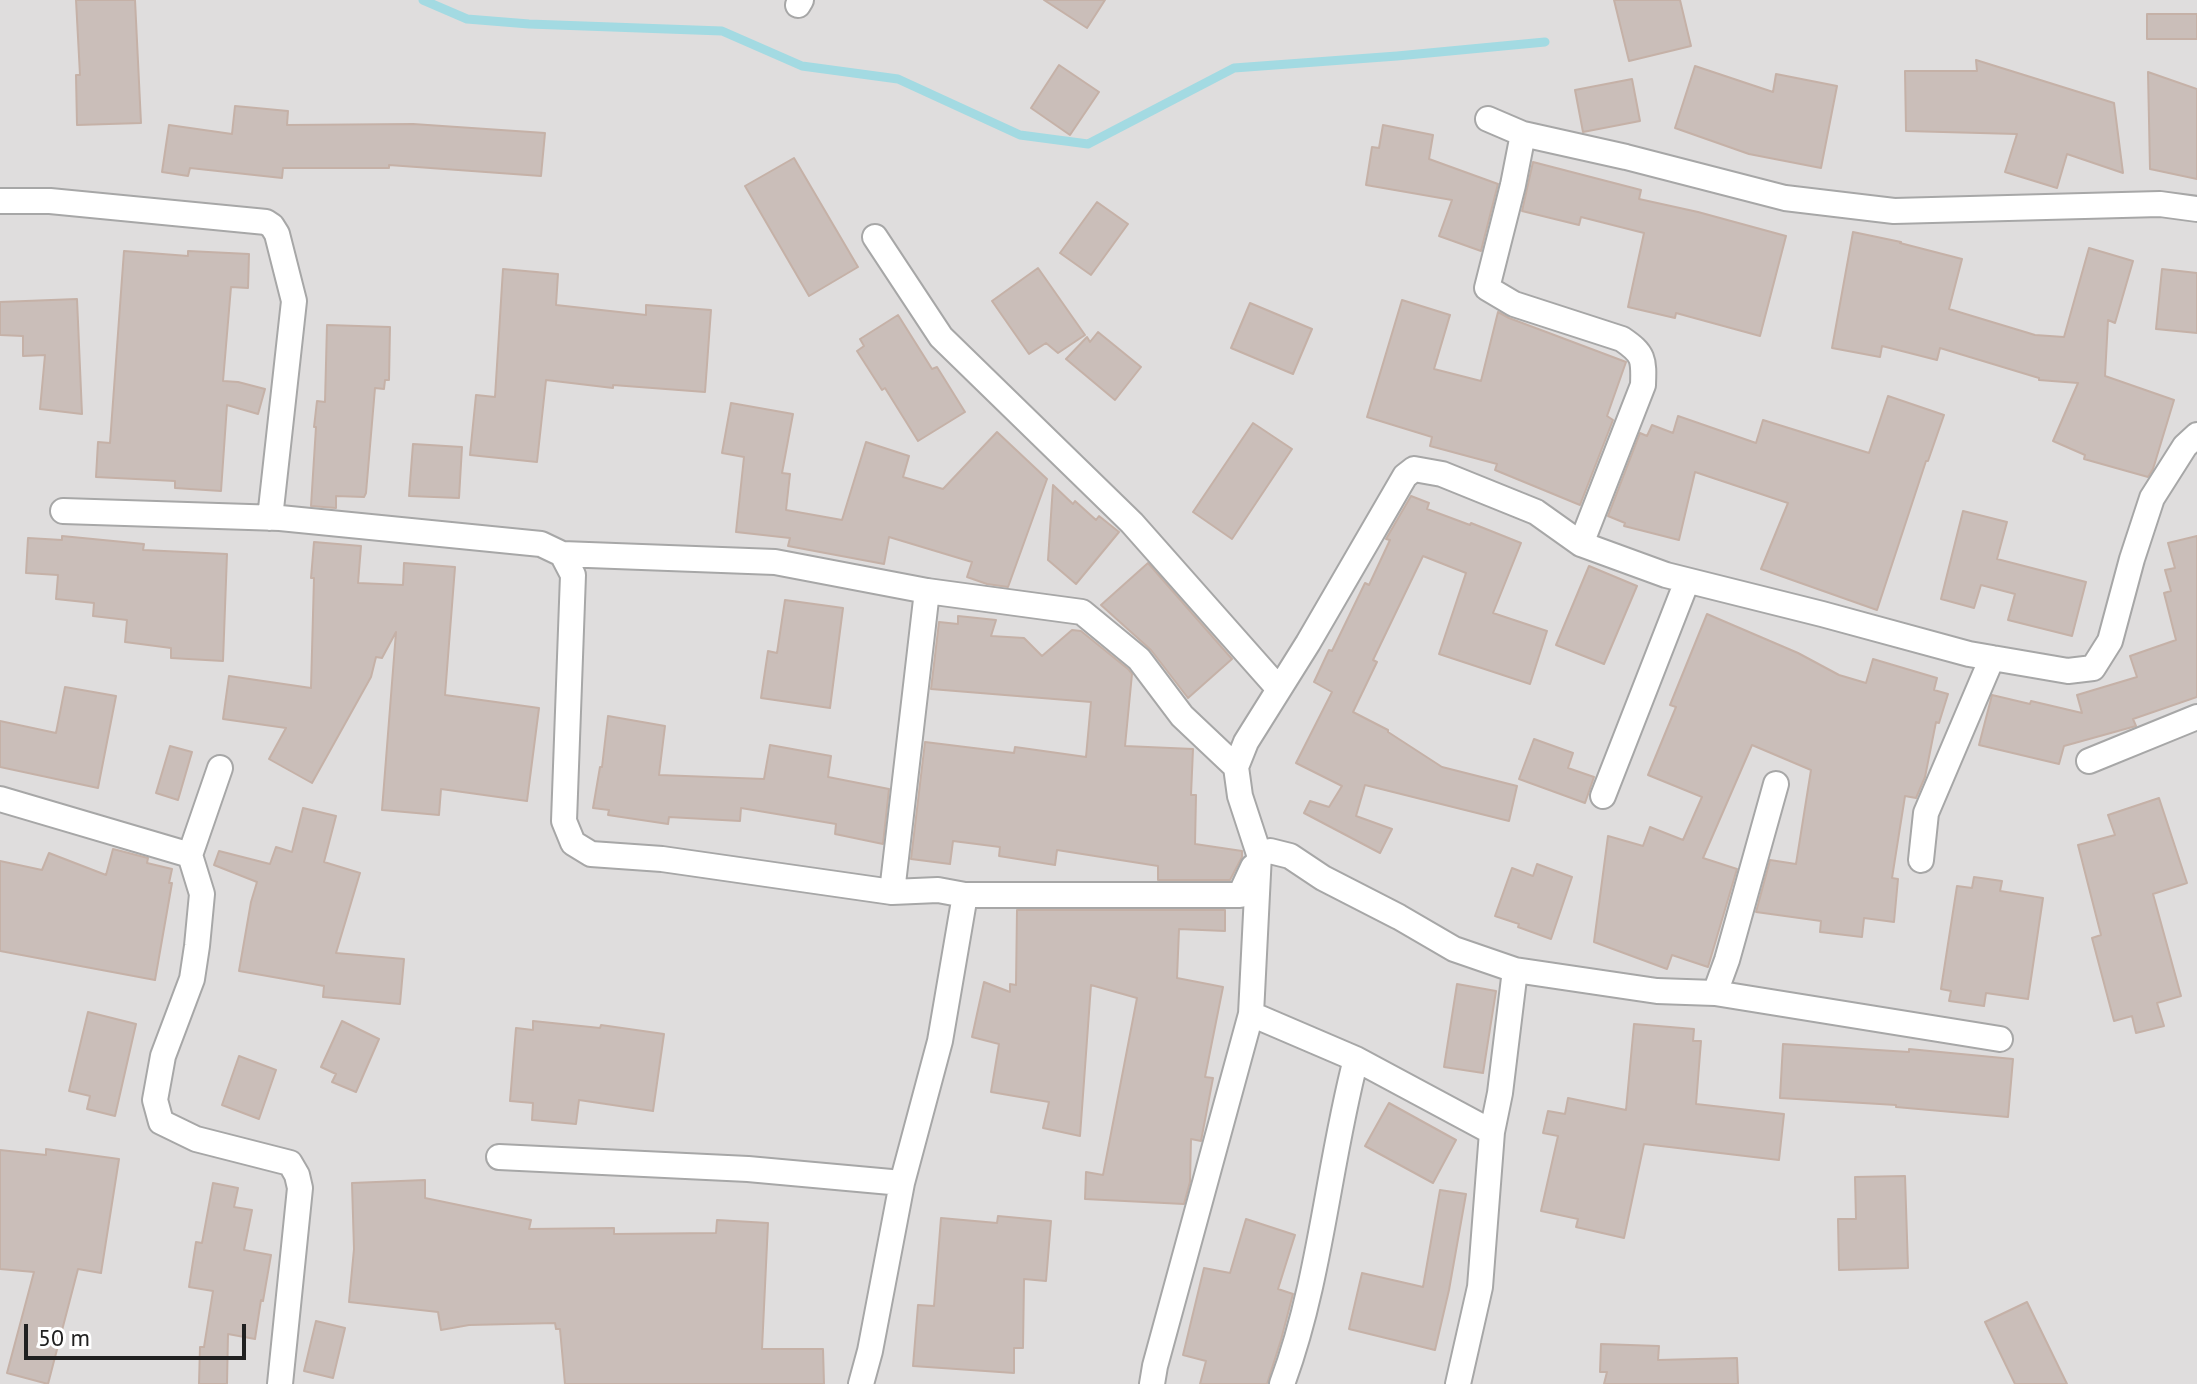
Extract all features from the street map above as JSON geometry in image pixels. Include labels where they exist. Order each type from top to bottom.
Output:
[{"type":"street","points":[[1488,119],[1523,134],[1785,198],[1879,209],[1969,210],[2160,204],[2197,209]]},
{"type":"street","points":[[1523,134],[1487,288],[1514,304],[1622,339],[1635,348],[1644,360],[1643,385],[1581,544]]},
{"type":"street","points":[[0,201],[66,203],[266,222],[272,226],[277,234],[294,301],[270,518]]},
{"type":"street","points":[[875,237],[941,337],[1132,523],[1279,689]]},
{"type":"street","points":[[1152,1384],[1251,1014],[1259,854],[1240,796],[1236,767],[1246,742],[1308,643],[1405,476],[1414,469],[1442,474],[1536,512],[1581,544],[1666,575],[1969,654],[2068,671],[2093,668],[2110,641],[2152,498],[2185,446],[2197,435]]},
{"type":"street","points":[[63,511],[270,518],[541,544],[562,554],[775,562],[927,591],[1082,612],[1139,659],[1182,716],[1236,767]]},
{"type":"street","points":[[562,554],[573,575],[564,821],[573,843],[591,854],[662,859],[892,892],[1240,895],[1259,854],[1270,851],[1290,856],[1323,878],[1454,949],[1515,970],[1617,987],[1715,993],[2000,1039]]},
{"type":"street","points":[[1603,796],[1687,581]]},
{"type":"street","points":[[892,892],[927,591]]},
{"type":"street","points":[[1921,860],[1926,813],[1992,658]]},
{"type":"street","points":[[2089,761],[2197,717]]},
{"type":"street","points":[[220,768],[190,855],[202,894],[192,979],[163,1056],[155,1100],[161,1122],[196,1139],[290,1163],[297,1175],[300,1188],[280,1384]]},
{"type":"street","points":[[1715,993],[1776,784]]},
{"type":"street","points":[[0,799],[190,855]]},
{"type":"street","points":[[861,1384],[902,1183],[940,1041],[965,895]]},
{"type":"street","points":[[1458,1384],[1480,1287],[1492,1132],[1500,1093],[1515,970]]},
{"type":"street","points":[[1251,1014],[1356,1059],[1492,1132]]},
{"type":"street","points":[[1282,1384],[1293,1354],[1317,1254],[1343,1107],[1356,1059]]},
{"type":"street","points":[[499,1157],[748,1169],[902,1183]]},
{"type":"shaded area","points":[[0,0],[2197,0],[2197,1384],[0,1384]]},
{"type":"building","points":[[76,0],[135,0],[141,123],[77,125],[76,75],[80,75]]},
{"type":"building","points":[[1044,0],[1105,0],[1087,28]]},
{"type":"building","points":[[1614,0],[1680,0],[1691,46],[1629,61]]},
{"type":"building","points":[[2147,14],[2197,14],[2197,39],[2147,39]]},
{"type":"building","points":[[1976,60],[2114,103],[2123,173],[2067,154],[2057,188],[2005,172],[2017,134],[1906,131],[1905,71],[1977,71]]},
{"type":"building","points":[[1059,65],[1099,92],[1070,135],[1031,108]]},
{"type":"building","points":[[1695,66],[1773,92],[1776,74],[1837,86],[1821,168],[1749,154],[1675,128]]},
{"type":"building","points":[[2148,72],[2197,89],[2197,179],[2150,169]]},
{"type":"building","points":[[1632,79],[1640,121],[1583,132],[1575,90]]},
{"type":"building","points":[[235,106],[288,111],[287,125],[413,124],[545,133],[541,176],[389,165],[389,168],[283,168],[282,178],[190,168],[188,176],[162,172],[169,125],[232,134]]},
{"type":"building","points":[[1383,125],[1433,135],[1429,159],[1498,184],[1481,251],[1439,236],[1452,200],[1366,185],[1372,147],[1379,148]]},
{"type":"building","points":[[794,158],[858,267],[809,296],[745,186]]},
{"type":"building","points":[[1533,162],[1641,190],[1639,199],[1786,236],[1760,336],[1676,313],[1675,318],[1628,307],[1644,233],[1581,217],[1579,225],[1522,211]]},
{"type":"building","points":[[1097,202],[1128,224],[1091,275],[1060,253]]},
{"type":"building","points":[[1853,232],[1962,259],[1949,309],[2035,335],[2064,337],[2089,248],[2133,261],[2115,323],[2108,320],[2105,376],[2174,400],[2148,477],[2084,459],[2085,455],[2053,441],[2078,383],[2039,380],[1940,348],[1937,360],[1882,346],[1880,357],[1832,348]]},
{"type":"building","points":[[124,251],[188,256],[188,251],[249,254],[248,288],[231,287],[223,381],[265,389],[258,414],[227,405],[221,491],[175,488],[175,481],[96,477],[98,442],[110,443]]},
{"type":"building","points":[[1038,268],[1085,335],[1058,353],[1046,343],[1029,354],[992,301]]},
{"type":"building","points":[[503,269],[558,274],[556,305],[646,315],[646,305],[711,310],[705,392],[613,385],[613,388],[546,380],[537,462],[470,455],[476,395],[495,397]]},
{"type":"building","points":[[2162,269],[2197,273],[2197,333],[2156,329]]},
{"type":"building","points":[[77,299],[82,414],[40,409],[45,355],[23,356],[23,336],[0,335],[0,302]]},
{"type":"building","points":[[1402,300],[1450,315],[1434,369],[1481,381],[1498,312],[1626,362],[1607,416],[1613,420],[1580,505],[1495,470],[1497,464],[1430,446],[1432,437],[1367,417]]},
{"type":"building","points":[[1250,303],[1312,329],[1293,374],[1231,348]]},
{"type":"building","points":[[898,315],[932,369],[937,367],[965,412],[918,441],[885,388],[882,390],[857,351],[864,346],[860,339]]},
{"type":"building","points":[[327,325],[390,327],[389,380],[385,380],[384,389],[375,388],[366,493],[364,497],[336,496],[336,508],[311,506],[317,401],[325,402]]},
{"type":"building","points":[[1098,332],[1141,367],[1115,400],[1066,359],[1087,337],[1090,342]]},
{"type":"building","points":[[1888,396],[1944,415],[1877,610],[1761,569],[1788,503],[1695,472],[1679,540],[1624,526],[1625,523],[1608,516],[1640,433],[1647,436],[1652,425],[1673,433],[1678,416],[1756,443],[1763,420],[1869,453]]},
{"type":"building","points":[[731,403],[793,414],[782,473],[790,474],[786,510],[842,520],[866,442],[909,456],[903,477],[943,489],[997,432],[1047,479],[1008,587],[967,577],[972,562],[889,537],[884,564],[788,546],[790,538],[736,532],[744,457],[722,453]]},
{"type":"building","points":[[1253,423],[1292,449],[1232,539],[1193,512]]},
{"type":"building","points":[[413,444],[462,447],[459,498],[409,496]]},
{"type":"building","points":[[1053,485],[1073,504],[1075,501],[1096,520],[1099,516],[1119,532],[1076,584],[1048,560]]},
{"type":"building","points":[[1411,496],[1429,503],[1427,509],[1521,543],[1493,613],[1547,631],[1530,684],[1439,654],[1466,573],[1423,556],[1373,660],[1377,662],[1353,712],[1388,730],[1442,767],[1517,786],[1509,821],[1365,785],[1356,816],[1392,829],[1380,853],[1304,813],[1310,801],[1329,807],[1342,786],[1296,763],[1332,692],[1314,682],[1365,583],[1369,585],[1390,540],[1386,539]]},
{"type":"building","points":[[1963,511],[2007,522],[1997,559],[2086,582],[2072,636],[2008,620],[2015,594],[1981,585],[1974,608],[1941,599]]},
{"type":"building","points":[[62,536],[144,544],[143,550],[227,554],[223,661],[171,658],[171,648],[125,642],[127,620],[93,616],[94,603],[56,599],[58,575],[26,573],[28,538],[62,540]]},
{"type":"building","points":[[2197,536],[2197,697],[2133,719],[2136,726],[2064,746],[2059,764],[1979,745],[1992,695],[2082,713],[2077,695],[2137,677],[2130,656],[2176,640],[2164,593],[2171,591],[2165,570],[2175,568],[2168,543]]},
{"type":"building","points":[[314,542],[361,546],[358,583],[403,585],[404,563],[455,567],[445,695],[539,708],[527,801],[441,789],[439,815],[382,810],[396,632],[382,658],[376,657],[371,677],[312,783],[269,759],[286,728],[223,719],[229,676],[311,688]]},
{"type":"building","points":[[1148,563],[1232,659],[1188,698],[1151,650],[1101,605]]},
{"type":"building","points":[[1589,566],[1637,586],[1604,664],[1556,645]]},
{"type":"building","points":[[785,600],[843,608],[830,708],[761,698],[768,651],[777,653]]},
{"type":"building","points":[[1707,614],[1798,653],[1839,675],[1866,683],[1873,659],[1937,678],[1934,690],[1948,694],[1939,723],[1936,722],[1925,777],[1916,798],[1905,796],[1892,878],[1898,879],[1894,922],[1864,918],[1862,937],[1820,932],[1821,921],[1756,912],[1770,860],[1796,864],[1811,770],[1752,745],[1703,858],[1737,869],[1708,967],[1672,955],[1667,969],[1594,942],[1608,836],[1643,846],[1650,827],[1683,840],[1702,797],[1648,775],[1676,707],[1670,705]]},
{"type":"building","points":[[958,616],[996,620],[991,636],[1024,638],[1042,656],[1072,630],[1081,631],[1128,669],[1132,674],[1125,746],[1193,749],[1191,795],[1196,795],[1195,844],[1242,851],[1230,880],[1158,880],[1158,866],[1057,850],[1055,865],[999,856],[1000,847],[953,841],[950,864],[911,859],[925,742],[1014,753],[1015,747],[1086,757],[1091,702],[931,689],[939,622],[958,624]]},
{"type":"building","points":[[65,687],[116,696],[98,788],[0,767],[0,721],[56,733]]},
{"type":"building","points":[[608,716],[665,726],[659,775],[764,779],[770,745],[831,756],[828,777],[889,789],[883,844],[835,834],[836,824],[741,808],[740,821],[669,817],[668,824],[608,815],[609,810],[593,808]]},
{"type":"building","points":[[1534,739],[1573,753],[1568,768],[1594,777],[1585,803],[1519,779]]},
{"type":"building","points":[[170,746],[192,752],[178,800],[156,793]]},
{"type":"building","points":[[2159,798],[2187,883],[2153,894],[2181,996],[2157,1003],[2164,1026],[2136,1033],[2132,1016],[2114,1021],[2092,938],[2101,935],[2078,845],[2115,835],[2108,815]]},
{"type":"building","points":[[303,808],[336,816],[324,862],[360,873],[336,953],[404,959],[400,1004],[323,997],[324,986],[239,971],[257,882],[214,865],[219,851],[270,864],[276,847],[292,852]]},
{"type":"building","points":[[113,849],[148,858],[147,863],[172,869],[155,980],[0,951],[0,861],[42,870],[49,853],[106,875]]},
{"type":"building","points":[[1537,864],[1572,877],[1551,939],[1495,916],[1512,868],[1533,876]]},
{"type":"building","points":[[1974,877],[2002,881],[2000,891],[2043,898],[2028,999],[1986,993],[1984,1006],[1949,1001],[1951,991],[1941,989],[1957,886],[1972,888]]},
{"type":"building","points":[[1017,910],[1225,910],[1225,931],[1179,929],[1177,978],[1223,987],[1205,1077],[1213,1078],[1201,1141],[1191,1139],[1190,1182],[1184,1204],[1085,1199],[1086,1172],[1103,1175],[1137,998],[1091,985],[1080,1136],[1043,1128],[1049,1102],[991,1092],[999,1044],[972,1037],[984,982],[1010,992],[1010,984],[1016,985]]},
{"type":"building","points":[[1457,984],[1496,991],[1483,1073],[1444,1067]]},
{"type":"building","points":[[88,1012],[136,1024],[115,1116],[87,1109],[90,1096],[69,1091]]},
{"type":"building","points":[[342,1021],[379,1039],[356,1092],[332,1082],[336,1074],[321,1067]]},
{"type":"building","points":[[533,1021],[600,1028],[601,1025],[664,1034],[653,1111],[579,1100],[576,1124],[532,1120],[533,1103],[510,1101],[516,1028],[533,1030]]},
{"type":"building","points":[[1634,1024],[1694,1029],[1693,1041],[1701,1041],[1696,1104],[1784,1114],[1779,1160],[1644,1144],[1624,1238],[1576,1227],[1578,1219],[1541,1211],[1558,1136],[1543,1133],[1548,1111],[1565,1114],[1568,1098],[1626,1110]]},
{"type":"building","points":[[1783,1044],[1909,1052],[1909,1049],[2013,1059],[2008,1117],[1896,1105],[1780,1098]]},
{"type":"building","points":[[239,1056],[276,1070],[259,1119],[222,1105]]},
{"type":"building","points":[[1389,1103],[1456,1140],[1433,1183],[1365,1146]]},
{"type":"building","points":[[46,1149],[119,1159],[101,1273],[78,1269],[48,1384],[7,1373],[34,1272],[0,1269],[0,1150],[46,1155]]},
{"type":"building","points":[[1905,1176],[1908,1268],[1839,1270],[1838,1219],[1856,1219],[1855,1177]]},
{"type":"building","points":[[425,1180],[425,1198],[531,1220],[529,1229],[614,1228],[614,1234],[716,1233],[717,1220],[768,1223],[762,1349],[823,1349],[824,1384],[565,1384],[560,1329],[556,1329],[555,1323],[469,1325],[441,1330],[438,1312],[349,1302],[354,1249],[352,1183]]},
{"type":"building","points":[[213,1183],[238,1188],[234,1207],[252,1210],[244,1250],[271,1255],[255,1339],[228,1334],[227,1384],[199,1384],[200,1347],[204,1347],[213,1291],[189,1287],[196,1242],[202,1243]]},
{"type":"building","points":[[1440,1190],[1466,1194],[1435,1350],[1349,1329],[1362,1273],[1423,1287]]},
{"type":"building","points":[[998,1216],[1051,1221],[1046,1281],[1024,1279],[1023,1348],[1014,1348],[1014,1373],[913,1366],[918,1305],[934,1306],[941,1218],[997,1223]]},
{"type":"building","points":[[1246,1219],[1295,1235],[1278,1289],[1293,1294],[1281,1340],[1267,1384],[1200,1384],[1206,1361],[1183,1355],[1204,1268],[1230,1273]]},
{"type":"building","points":[[2027,1302],[2067,1384],[2015,1384],[1985,1322]]},
{"type":"building","points":[[316,1321],[345,1328],[333,1378],[304,1371]]},
{"type":"building","points":[[1601,1344],[1659,1346],[1658,1360],[1737,1358],[1738,1384],[1604,1384],[1607,1372],[1600,1372]]},
{"type":"waterway","points":[[423,0],[467,19],[722,31],[802,66],[898,79],[1020,135],[1088,144],[1234,68],[1545,42]]}]
